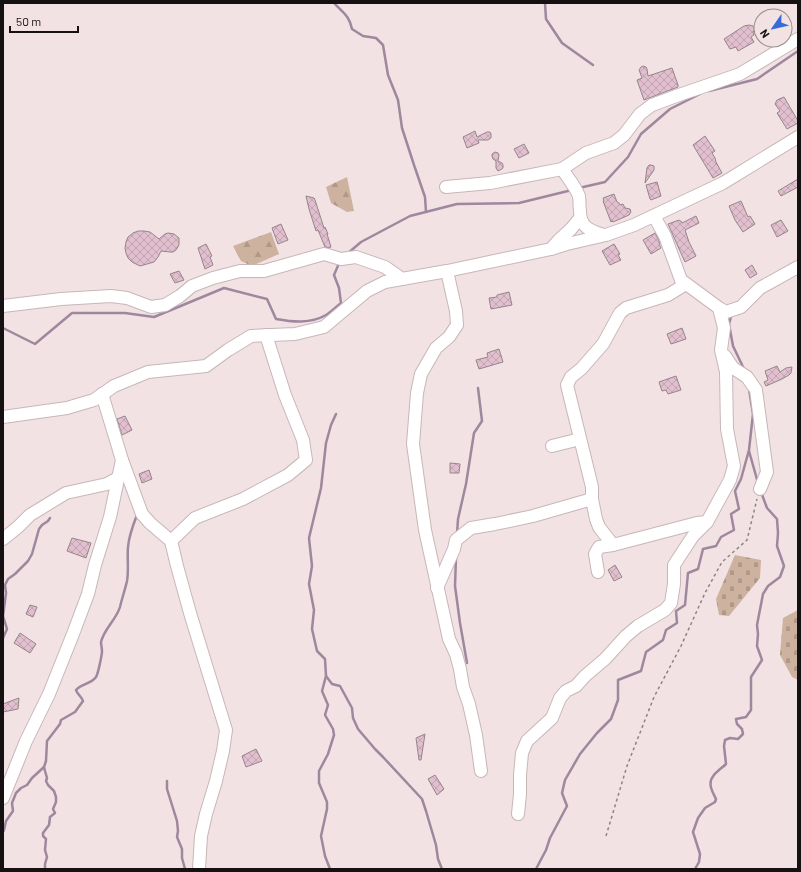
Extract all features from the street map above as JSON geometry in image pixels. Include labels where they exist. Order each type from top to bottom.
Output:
[{"type":"street","points":[[446,188],[490,183],[562,169],[586,153],[614,143],[624,136],[640,114],[652,105],[679,94],[740,74],[798,39]]},
{"type":"street","points":[[3,417],[67,408],[94,400],[114,386],[148,372],[206,366],[251,336],[295,334],[324,327],[367,290],[385,282],[447,271],[551,249],[604,235],[634,225],[723,184],[798,137]]},
{"type":"street","points":[[562,169],[579,198],[580,218],[589,230],[604,235]]},
{"type":"street","points":[[654,216],[665,236],[681,280],[726,312],[741,307],[760,288],[798,268]]},
{"type":"street","points":[[551,249],[580,218]]},
{"type":"street","points":[[3,306],[61,299],[111,296],[127,298],[151,307],[165,305],[180,296],[192,286],[212,278],[240,271],[264,271],[324,254],[341,259],[356,257],[385,267],[402,279]]},
{"type":"street","points":[[447,271],[456,311],[457,325],[449,337],[436,348],[421,374],[413,444],[425,530],[449,639],[456,654],[463,687],[469,704],[476,735],[481,772]]},
{"type":"street","points":[[613,545],[599,527],[596,519],[592,499],[592,487],[567,385],[570,377],[581,369],[603,344],[620,313],[626,308],[668,295],[686,284]]},
{"type":"street","points":[[518,814],[522,753],[527,741],[552,718],[560,698],[566,691],[576,686],[585,676],[606,659],[626,636],[638,626],[665,610],[671,603],[674,584],[674,565],[693,536],[707,522],[730,480],[734,466],[727,429],[726,372],[721,350],[724,328],[719,308]]},
{"type":"street","points":[[171,541],[195,518],[243,499],[288,475],[306,460],[303,440],[285,395],[266,335]]},
{"type":"street","points":[[721,350],[733,368],[747,377],[756,390],[767,472],[760,489]]},
{"type":"street","points":[[102,394],[122,460],[142,514],[171,541],[190,613],[226,730],[216,781],[201,836],[199,869]]},
{"type":"street","points":[[552,446],[580,439]]},
{"type":"street","points":[[3,798],[26,740],[49,694],[85,601],[110,517],[122,460]]},
{"type":"street","points":[[3,539],[30,515],[66,493],[107,484],[118,478]]},
{"type":"street","points":[[438,588],[454,549],[456,540],[471,528],[533,516],[592,499]]},
{"type":"street","points":[[598,572],[595,554],[599,547],[613,545],[697,523],[707,522]]},
{"type":"path","points":[[606,836],[626,766],[654,697],[681,646],[705,593],[722,562],[747,540],[760,489]]},
{"type":"green space","points":[[347,177],[354,211],[347,212],[331,203],[326,187]]},
{"type":"green space","points":[[271,232],[279,254],[252,266],[241,261],[233,246]]},
{"type":"green space","points":[[735,555],[761,560],[760,578],[729,616],[719,615],[716,599]]},
{"type":"green space","points":[[798,610],[798,680],[792,677],[780,655],[783,618]]},
{"type":"building","points":[[744,26],[753,26],[753,36],[751,37],[753,43],[738,51],[736,47],[730,49],[724,39]]},
{"type":"building","points":[[643,66],[647,69],[648,76],[672,68],[678,87],[644,100],[637,80],[642,78],[639,70]]},
{"type":"building","points":[[784,97],[798,121],[798,123],[787,129],[777,113],[780,111],[775,104],[777,100]]},
{"type":"building","points":[[475,131],[477,137],[490,132],[491,138],[488,140],[478,140],[479,143],[467,148],[463,137]]},
{"type":"building","points":[[705,136],[715,151],[712,153],[722,173],[713,178],[693,145]]},
{"type":"building","points":[[524,144],[529,153],[519,158],[514,149]]},
{"type":"building","points":[[495,152],[499,155],[498,161],[503,165],[503,168],[498,171],[496,168],[496,161],[492,156]]},
{"type":"building","points":[[649,165],[654,166],[654,170],[645,183],[647,168]]},
{"type":"building","points":[[798,179],[798,187],[781,196],[778,191]]},
{"type":"building","points":[[657,182],[661,196],[651,200],[646,185]]},
{"type":"building","points":[[614,194],[617,202],[620,205],[623,204],[625,208],[630,209],[631,212],[629,215],[611,222],[603,198]]},
{"type":"building","points":[[306,196],[314,198],[315,200],[324,228],[325,227],[328,234],[331,247],[329,248],[325,247],[318,230],[316,231]]},
{"type":"building","points":[[741,201],[748,217],[750,216],[755,224],[743,232],[735,220],[729,206]]},
{"type":"building","points":[[696,216],[699,223],[685,230],[696,256],[685,262],[668,224],[679,220],[682,223]]},
{"type":"building","points":[[781,220],[788,231],[777,237],[771,225]]},
{"type":"building","points":[[281,224],[288,240],[278,244],[272,228]]},
{"type":"building","points":[[138,231],[150,232],[159,239],[168,233],[174,234],[179,238],[179,245],[173,252],[161,251],[154,262],[140,266],[128,258],[125,248],[128,237]]},
{"type":"building","points":[[655,233],[661,248],[651,254],[643,240]]},
{"type":"building","points":[[206,244],[212,256],[210,257],[213,265],[205,269],[198,248]]},
{"type":"building","points":[[614,244],[620,254],[618,255],[621,260],[610,265],[602,251]]},
{"type":"building","points":[[752,265],[757,274],[750,278],[745,270]]},
{"type":"building","points":[[179,271],[184,280],[175,283],[170,274]]},
{"type":"building","points":[[509,292],[512,305],[491,309],[489,298],[497,297],[497,295]]},
{"type":"building","points":[[682,328],[686,339],[671,344],[667,334]]},
{"type":"building","points":[[499,349],[503,362],[479,369],[476,360],[488,357],[487,353]]},
{"type":"building","points":[[777,366],[780,372],[786,368],[792,367],[791,373],[766,386],[764,382],[768,380],[765,371]]},
{"type":"building","points":[[676,376],[681,390],[668,394],[666,390],[662,391],[659,382]]},
{"type":"building","points":[[125,416],[132,430],[122,435],[117,419]]},
{"type":"building","points":[[450,463],[460,464],[459,473],[450,473]]},
{"type":"building","points":[[149,470],[152,479],[142,483],[139,474]]},
{"type":"building","points":[[72,538],[91,543],[86,558],[67,551]]},
{"type":"building","points":[[615,565],[622,577],[614,581],[608,570]]},
{"type":"building","points":[[30,605],[37,607],[33,617],[26,614]]},
{"type":"building","points":[[20,633],[36,644],[30,653],[14,643]]},
{"type":"building","points":[[19,698],[18,709],[3,712],[3,704]]},
{"type":"building","points":[[425,734],[421,760],[419,760],[416,738]]},
{"type":"building","points":[[256,749],[262,761],[246,767],[242,756]]},
{"type":"building","points":[[435,775],[444,789],[437,795],[428,779]]},
{"type":"waterway","points":[[334,3],[347,17],[352,29],[363,36],[376,38],[383,45],[388,75],[398,100],[402,128],[425,197],[426,212]]},
{"type":"waterway","points":[[545,3],[546,19],[562,43],[593,65]]},
{"type":"waterway","points":[[709,91],[757,79],[798,51]]},
{"type":"waterway","points":[[579,188],[605,182],[628,157],[641,134],[670,109],[700,94]]},
{"type":"waterway","points":[[347,254],[361,242],[410,216],[457,204],[519,203],[572,190]]},
{"type":"waterway","points":[[3,328],[35,344],[72,313],[125,313],[154,317],[224,288],[267,299],[276,319],[295,321],[314,320],[326,315],[341,303],[339,288],[334,275],[340,261]]},
{"type":"waterway","points":[[732,313],[729,324],[733,346],[744,369]]},
{"type":"waterway","points":[[457,534],[458,519],[466,484],[474,433],[482,421],[478,388]]},
{"type":"waterway","points":[[536,869],[567,806],[562,793],[565,780],[580,754],[611,719],[618,700],[618,680],[641,671],[646,652],[663,640],[666,630],[677,623],[676,611],[685,605],[688,573],[698,569],[703,549],[716,546],[721,537],[734,530],[731,514],[739,509],[735,491],[741,479],[749,450],[753,414],[749,389]]},
{"type":"waterway","points":[[336,414],[326,443],[321,488],[309,538],[312,566],[309,584],[314,610],[312,629],[317,651],[325,659],[326,676],[332,684],[340,686],[352,708],[353,718],[358,729],[422,799],[442,869]]},
{"type":"waterway","points":[[749,451],[758,483]]},
{"type":"waterway","points":[[695,869],[699,862],[700,854],[693,832],[698,818],[705,808],[715,802],[716,799],[711,787],[711,781],[715,774],[726,764],[724,746],[725,740],[730,738],[738,739],[743,734],[742,729],[737,724],[736,719],[746,717],[751,710],[751,677],[762,660],[757,646],[757,625],[763,594],[768,586],[780,577],[784,566],[777,546],[777,519],[767,508],[761,492]]},
{"type":"waterway","points":[[45,869],[47,857],[45,850],[46,839],[43,836],[43,833],[49,825],[50,817],[55,813],[53,809],[56,802],[54,791],[46,781],[47,778],[44,767],[46,761],[47,741],[60,724],[61,720],[75,712],[83,701],[76,690],[94,679],[97,675],[102,653],[101,642],[118,612],[127,581],[129,543],[131,531],[137,515]]},
{"type":"waterway","points":[[3,638],[7,629],[3,616],[6,593],[5,585],[8,579],[28,561],[32,554],[39,529],[50,518]]},
{"type":"waterway","points":[[456,557],[455,586],[467,663]]},
{"type":"waterway","points":[[326,676],[322,691],[328,705],[325,715],[333,729],[334,735],[328,754],[319,771],[319,783],[327,802],[327,809],[321,836],[325,856],[330,869]]},
{"type":"waterway","points":[[3,832],[6,821],[13,811],[12,803],[16,793],[27,785],[44,767]]},
{"type":"waterway","points":[[167,781],[167,789],[177,821],[177,837],[182,849],[182,858],[185,869]]}]
